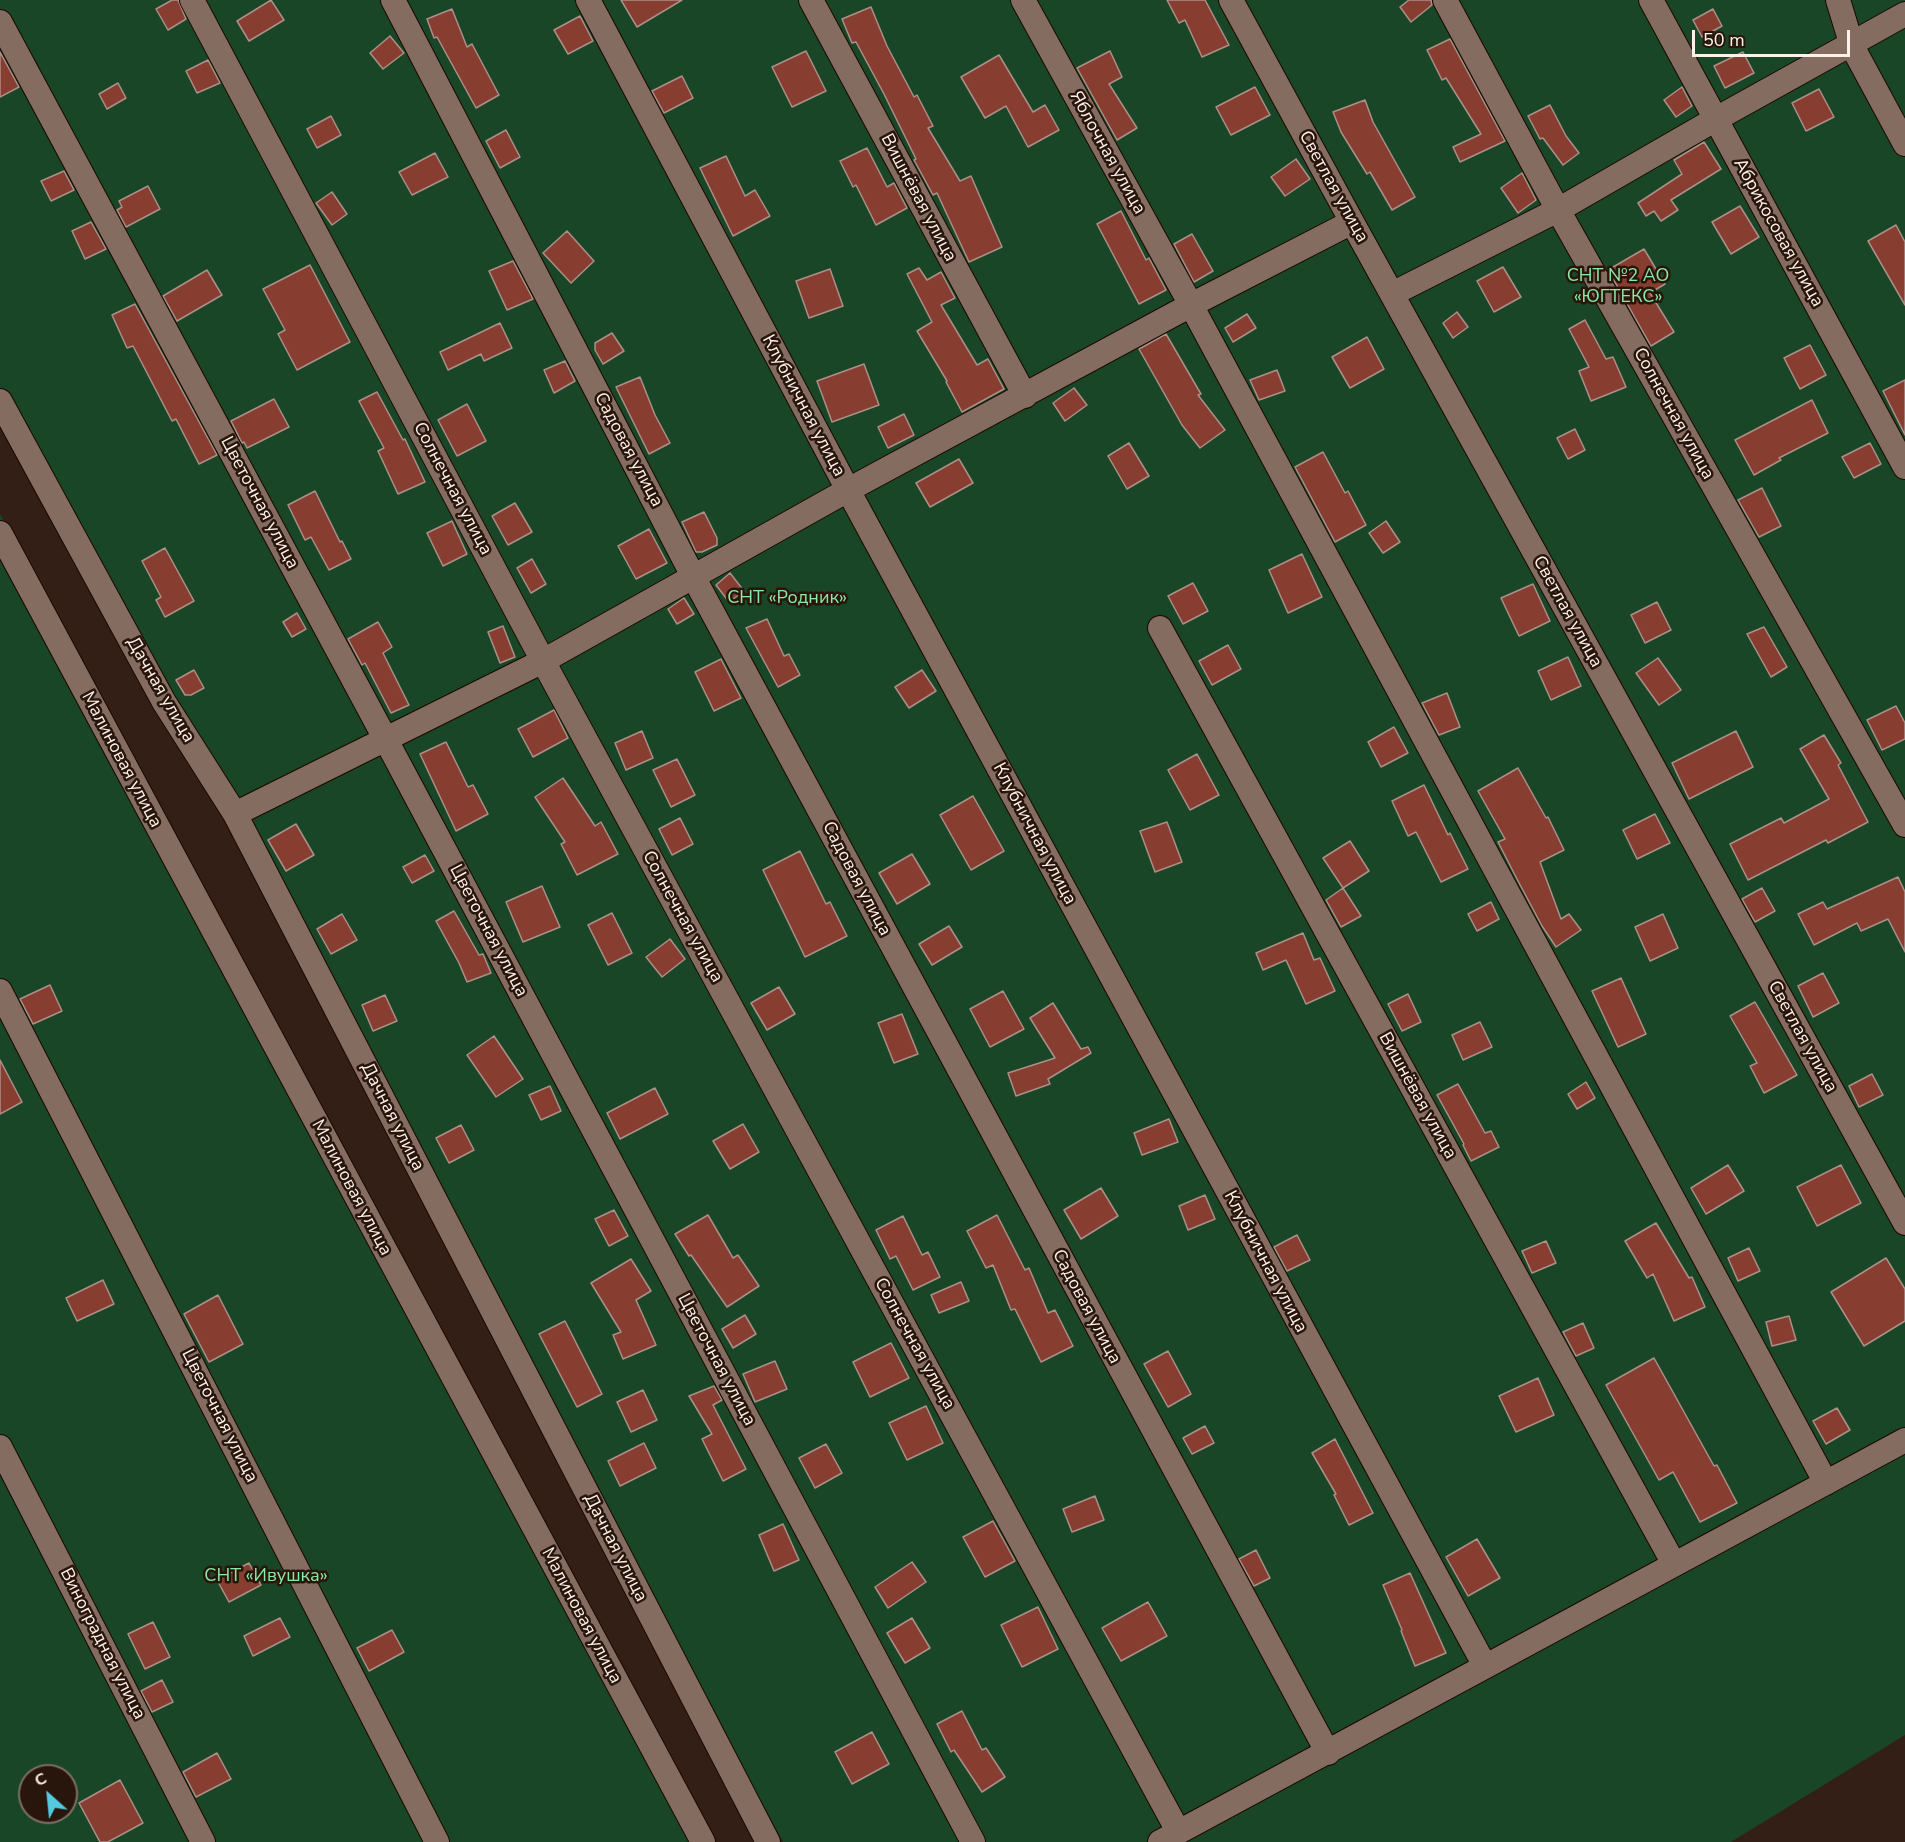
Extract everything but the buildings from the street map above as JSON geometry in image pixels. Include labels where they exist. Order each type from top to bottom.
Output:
[{"type":"street","name":"Солнечная улица","points":[[192,0],[1169,1837]]},
{"type":"street","name":"Садовая улица","points":[[393,0],[694,578],[1328,1753]]},
{"type":"street","name":"Клубничная улица","points":[[588,0],[848,490],[1485,1666]]},
{"type":"street","name":"Вишнёвая улица","points":[[811,0],[1025,396]]},
{"type":"street","name":"Яблочная улица","points":[[1023,0],[1191,305],[1826,1483]]},
{"type":"street","name":"Светлая улица","points":[[1231,0],[1905,1223]]},
{"type":"street","name":"Солнечная улица","points":[[1445,0],[1558,210],[1905,825]]},
{"type":"street","name":"Абрикосовая улица","points":[[1651,0],[1905,467]]},
{"type":"street","points":[[1838,0],[1852,46],[1905,144]]},
{"type":"street","points":[[1392,294],[1558,210],[1716,119],[1905,15]]},
{"type":"street","name":"Цветочная улица","points":[[0,22],[386,740],[973,1842]]},
{"type":"street","points":[[235,814],[543,661],[848,490],[1191,305],[1352,222]]},
{"type":"street","name":"Дачная улица","points":[[0,400],[164,702],[235,814],[768,1842]]},
{"type":"street","name":"Малиновая улица","points":[[0,533],[703,1842]]},
{"type":"street","name":"Вишнёвая улица","points":[[1160,628],[1674,1564]]},
{"type":"street","name":"Цветочная улица","points":[[0,991],[437,1842]]},
{"type":"street","points":[[1169,1837],[1905,1440]]},
{"type":"street","name":"Виноградная улица","points":[[0,1446],[203,1842]]},
{"type":"green space","name":"СНТ «Родник»","points":[[0,0],[1905,0],[1905,1735],[1731,1842],[783,1842],[0,401]]},
{"type":"green space","name":"СНТ «Ивушка»","points":[[0,514],[707,1842],[0,1842]]},
{"type":"park label","name":"СНТ №2 АО «ЮГТЕКС»","points":[[1618,287]]}]
